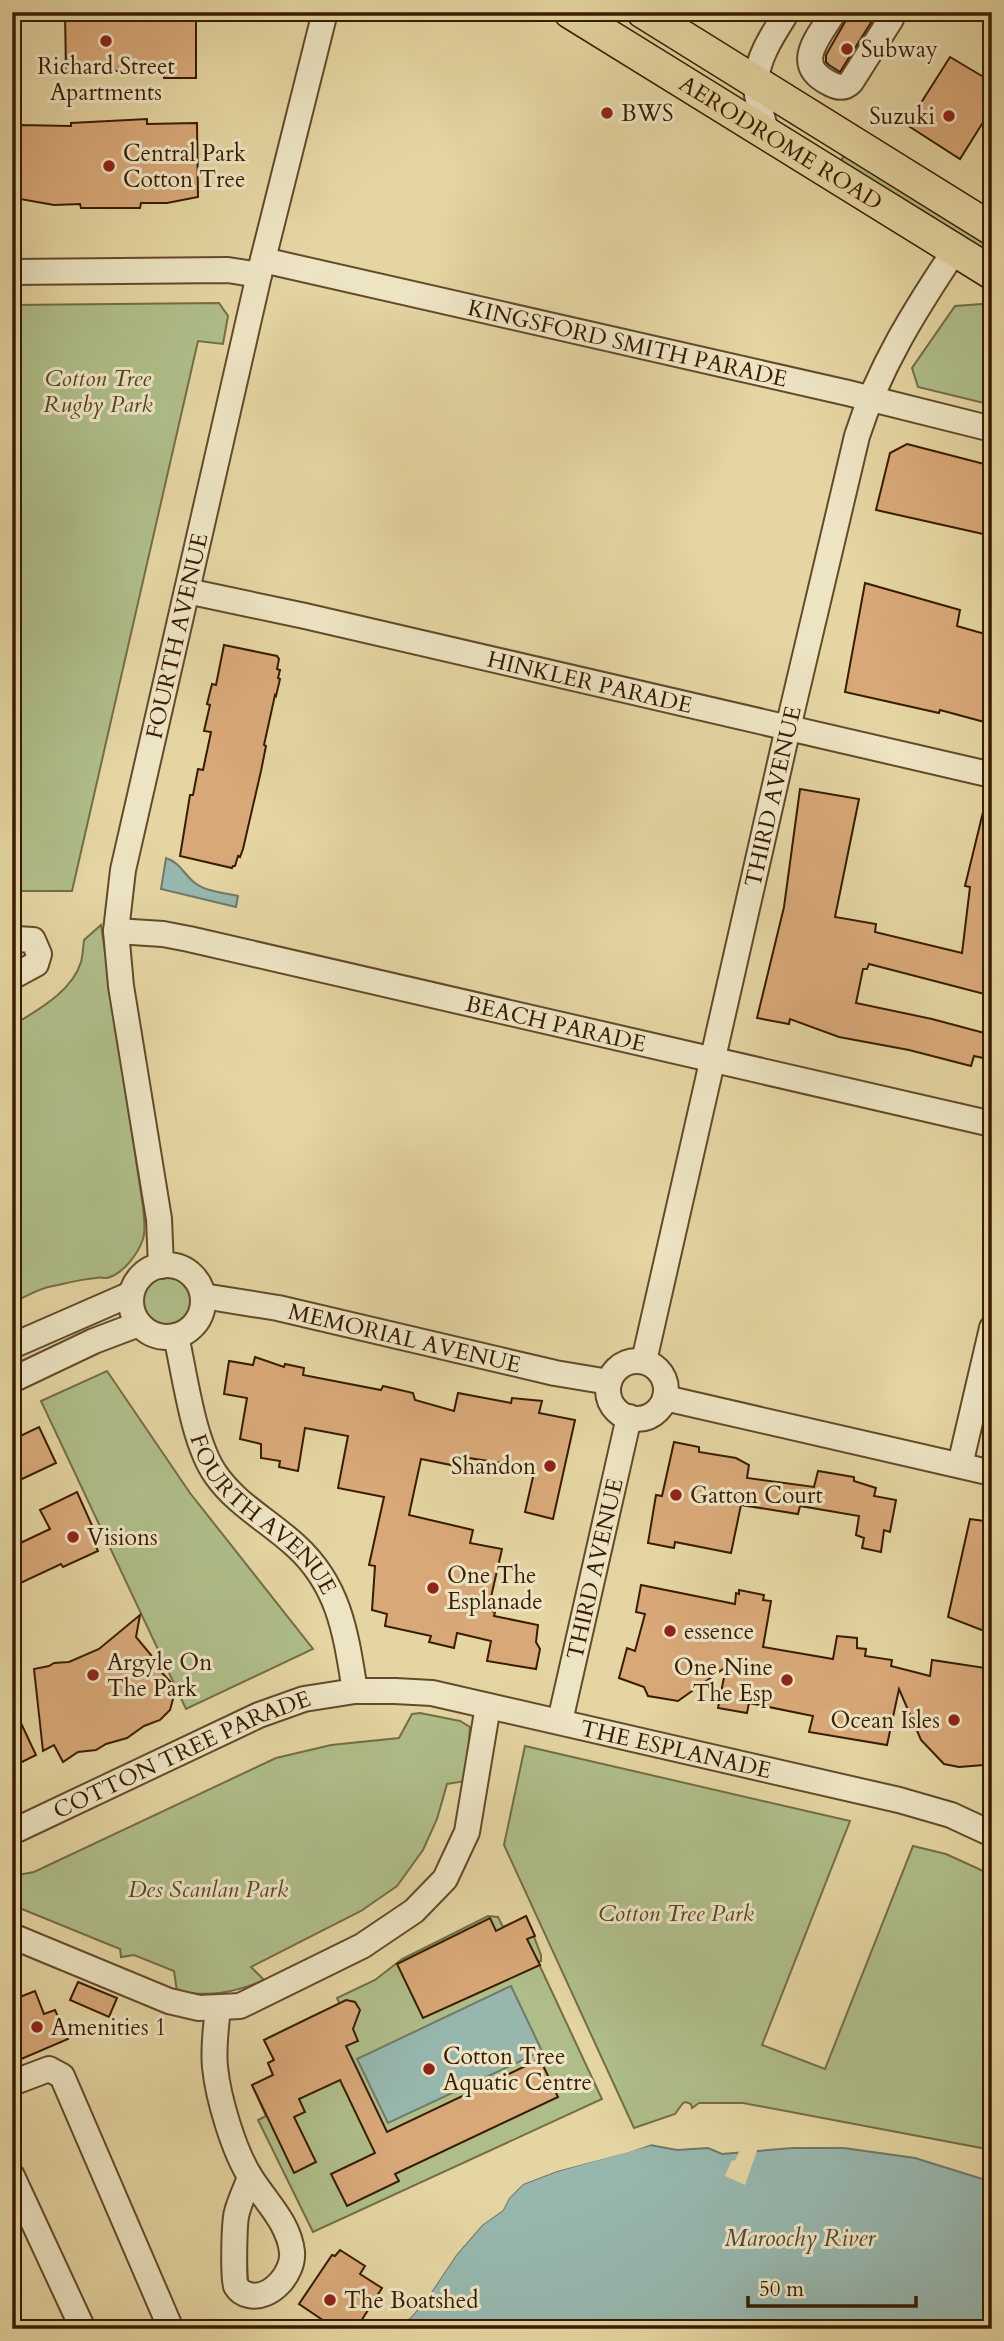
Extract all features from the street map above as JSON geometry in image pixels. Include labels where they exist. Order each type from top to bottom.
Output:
[{"type":"main road","name":"AERODROME ROAD","points":[[570,12],[992,273]]},
{"type":"main road","name":"AERODROME ROAD","points":[[643,12],[992,229]]},
{"type":"street","name":"FOURTH AVENUE","points":[[161,1266],[159,1219],[121,986],[116,930],[122,870],[261,267],[326,12]]},
{"type":"street","points":[[766,132],[756,83],[766,49],[787,12]]},
{"type":"street","points":[[834,12],[811,50],[809,61],[816,76],[833,86],[841,87],[851,82],[893,12]]},
{"type":"street","name":"THIRD AVENUE","points":[[644,1361],[846,480],[869,398],[890,354],[955,250]]},
{"type":"street","name":"KINGSFORD SMITH PARADE","points":[[12,272],[228,270],[261,267],[869,398],[992,429]]},
{"type":"street","name":"HINKLER PARADE","points":[[187,591],[992,775]]},
{"type":"street","name":"BEACH PARADE","points":[[116,930],[189,939],[992,1124]]},
{"type":"street","points":[[12,941],[33,940],[39,954],[36,964],[12,977]]},
{"type":"street","points":[[173,1265],[192,1276],[199,1285],[203,1296],[200,1316],[194,1325],[176,1336],[156,1335],[139,1324],[131,1305],[131,1294],[142,1275],[151,1269],[173,1265]]},
{"type":"street","points":[[12,1346],[131,1294]]},
{"type":"street","name":"MEMORIAL AVENUE","points":[[203,1296],[278,1308],[555,1373],[609,1382]]},
{"type":"street","points":[[12,1380],[139,1324]]},
{"type":"street","points":[[960,1465],[992,1328]]},
{"type":"street","name":"FOURTH AVENUE","points":[[176,1336],[202,1450],[215,1474],[237,1500],[296,1546],[326,1580],[340,1610],[355,1691]]},
{"type":"street","points":[[644,1361],[660,1371],[666,1388],[665,1398],[662,1406],[647,1417],[629,1418],[614,1408],[608,1391],[609,1382],[618,1367],[644,1361]]},
{"type":"street","points":[[665,1398],[992,1473]]},
{"type":"street","name":"THIRD AVENUE","points":[[560,1721],[629,1418]]},
{"type":"street","name":"THE ESPLANADE","points":[[355,1691],[432,1693],[560,1721],[899,1800],[951,1815],[992,1834]]},
{"type":"street","name":"COTTON TREE PARADE","points":[[12,1832],[259,1715],[304,1699],[355,1691]]},
{"type":"street","points":[[12,1936],[169,2001],[199,2008],[240,2006],[362,1946],[414,1910],[444,1879],[467,1832],[488,1706]]},
{"type":"street","points":[[218,2008],[215,2067],[228,2122],[250,2177]]},
{"type":"street","points":[[12,2083],[49,2069],[62,2076],[171,2329]]},
{"type":"street","points":[[12,2176],[83,2329]]},
{"type":"green space","points":[[845,153],[992,244],[992,264],[841,161]]},
{"type":"green space","name":"Cotton Tree Rugby Park","points":[[219,303],[228,316],[223,344],[198,341],[72,891],[12,891],[12,305]]},
{"type":"green space","points":[[982,304],[992,310],[992,405],[918,387],[912,368],[955,306]]},
{"type":"green space","points":[[101,925],[143,1207],[143,1239],[129,1263],[113,1276],[48,1287],[12,1303],[12,1026],[42,1007],[70,982],[81,962],[84,940]]},
{"type":"green space","points":[[167,1274],[177,1276],[185,1282],[191,1290],[191,1310],[185,1318],[177,1324],[167,1326],[157,1324],[149,1318],[143,1310],[141,1300],[143,1290],[149,1282],[157,1276]]},
{"type":"green space","points":[[107,1371],[190,1493],[313,1649],[186,1709],[41,1401]]},
{"type":"green space","name":"Des Scanlan Park","points":[[420,1713],[460,1721],[470,1727],[466,1781],[447,1784],[437,1819],[423,1850],[397,1886],[361,1911],[251,1967],[264,1980],[221,1993],[177,1992],[174,1971],[134,1955],[121,1957],[120,1949],[17,1907],[16,1926],[12,1924],[12,1876],[34,1872],[276,1758],[331,1745],[399,1738],[412,1714]]},
{"type":"green space","name":"Cotton Tree Park","points":[[525,1746],[850,1821],[762,2045],[825,2069],[913,1846],[946,1854],[992,1875],[992,2150],[743,2103],[699,2103],[692,2108],[691,2104],[686,2102],[675,2114],[634,2128],[504,1845]]},
{"type":"green space","name":"Cotton Tree Aquatic Centre","points":[[488,1916],[498,1917],[503,1927],[526,1916],[541,1955],[541,1961],[538,1962],[602,2099],[313,2232],[258,2120],[266,2116],[252,2085],[273,2075],[268,2063],[274,2060],[264,2040],[321,2012],[324,2018],[342,2009],[337,1998],[375,1980],[402,1959]]},
{"type":"water","points":[[166,858],[200,886],[238,896],[236,907],[161,889]]},
{"type":"water","points":[[511,1986],[542,2051],[388,2123],[357,2059]]},
{"type":"water","name":"Maroochy River","points":[[650,2145],[677,2150],[708,2148],[722,2154],[793,2148],[844,2148],[915,2158],[992,2182],[992,2329],[396,2329],[412,2316],[428,2297],[456,2255],[482,2225],[503,2210],[509,2198],[523,2184],[557,2171]]},
{"type":"pier","points":[[649,2142],[655,2143],[557,2171],[523,2184],[509,2198],[503,2210],[482,2225],[456,2255],[412,2316],[393,2329],[425,2295],[453,2253],[479,2222],[500,2207],[521,2181],[556,2168]]},
{"type":"pier","points":[[758,2148],[745,2185],[725,2176],[740,2149]]},
{"type":"building","name":"Richard Street Apartments","points":[[65,12],[196,12],[196,78],[164,78],[164,70],[66,72]]},
{"type":"building","points":[[849,12],[859,12],[872,21],[840,72],[826,62],[826,55]]},
{"type":"building","name":"Suzuki","points":[[950,57],[992,82],[992,108],[960,159],[907,125]]},
{"type":"building","name":"Central Park Cotton Tree","points":[[147,119],[147,124],[197,123],[198,197],[167,203],[141,203],[140,208],[81,208],[80,204],[54,205],[20,199],[20,125],[71,126],[71,123]]},
{"type":"building","points":[[907,444],[992,466],[992,536],[876,510],[890,453]]},
{"type":"building","points":[[865,583],[960,610],[957,626],[992,636],[992,707],[988,723],[940,710],[939,713],[845,692]]},
{"type":"building","points":[[224,645],[277,656],[277,669],[280,670],[243,849],[232,868],[180,856],[190,795],[193,795],[198,769],[203,770],[211,732],[204,731],[210,705],[207,704],[212,684],[216,685]]},
{"type":"building","points":[[800,789],[859,799],[835,917],[876,924],[875,932],[962,953],[970,887],[965,886],[985,804],[992,804],[992,996],[869,964],[867,969],[863,969],[856,1003],[992,1035],[992,1060],[974,1056],[971,1066],[909,1050],[839,1037],[790,1019],[789,1024],[757,1018],[784,907]]},
{"type":"building","points":[[255,1357],[284,1367],[285,1364],[304,1368],[303,1375],[381,1390],[383,1386],[413,1393],[415,1400],[454,1411],[458,1393],[511,1403],[512,1398],[542,1401],[539,1413],[575,1420],[553,1519],[525,1512],[535,1468],[468,1458],[466,1468],[421,1459],[409,1515],[473,1530],[470,1543],[502,1549],[488,1610],[495,1612],[494,1616],[538,1625],[536,1642],[540,1649],[536,1669],[487,1661],[491,1641],[457,1633],[454,1648],[429,1642],[431,1636],[385,1626],[387,1614],[372,1610],[375,1566],[369,1565],[384,1497],[338,1488],[348,1436],[305,1428],[298,1471],[279,1467],[280,1461],[261,1458],[261,1444],[240,1439],[247,1398],[224,1394],[229,1361],[253,1365]]},
{"type":"building","name":"Visions","points":[[39,1427],[56,1463],[22,1479],[20,1477],[12,1480],[12,1443],[19,1440],[18,1437]]},
{"type":"building","points":[[674,1442],[699,1447],[699,1452],[736,1458],[749,1465],[747,1478],[814,1487],[818,1471],[854,1477],[854,1481],[876,1488],[874,1496],[896,1500],[890,1532],[884,1530],[881,1552],[862,1548],[864,1538],[856,1535],[859,1516],[800,1506],[798,1514],[741,1505],[731,1553],[675,1542],[674,1548],[648,1543],[656,1495],[662,1496]]},
{"type":"building","name":"Visions","points":[[77,1492],[94,1530],[89,1532],[98,1551],[63,1567],[61,1564],[12,1587],[12,1547],[50,1529],[40,1510]]},
{"type":"building","points":[[970,1519],[992,1522],[992,1634],[948,1617]]},
{"type":"building","points":[[641,1585],[735,1604],[739,1590],[764,1595],[763,1600],[771,1601],[763,1647],[833,1659],[837,1636],[857,1638],[857,1648],[866,1649],[865,1656],[892,1660],[891,1666],[930,1676],[932,1660],[992,1669],[992,1761],[984,1765],[959,1767],[944,1764],[921,1740],[899,1689],[887,1745],[809,1732],[813,1716],[749,1703],[747,1713],[718,1708],[726,1667],[678,1701],[648,1696],[644,1687],[619,1678],[627,1648],[635,1651],[645,1614],[636,1612]]},
{"type":"building","points":[[140,1615],[136,1637],[151,1655],[155,1665],[176,1688],[170,1710],[160,1720],[144,1726],[127,1738],[96,1750],[78,1752],[63,1762],[54,1745],[43,1751],[34,1669],[69,1662],[99,1649]]},
{"type":"building","points":[[12,1704],[36,1755],[12,1767]]},
{"type":"building","points":[[526,1916],[535,1936],[527,1939],[540,1965],[423,2018],[397,1964],[490,1918],[496,1931]]},
{"type":"building","points":[[78,1982],[117,1998],[109,2017],[70,2000]]},
{"type":"building","name":"Amenities 1","points":[[35,1991],[44,2014],[55,2010],[68,2039],[12,2063],[12,2000]]},
{"type":"building","points":[[346,2000],[355,2002],[360,2010],[353,2029],[358,2041],[346,2046],[387,2132],[540,2059],[558,2097],[395,2174],[399,2181],[347,2206],[331,2174],[375,2153],[340,2080],[299,2099],[305,2112],[294,2117],[316,2162],[294,2173],[252,2085],[273,2075],[268,2063],[274,2060],[264,2040]]},
{"type":"building","points":[[340,2250],[365,2266],[360,2274],[382,2288],[356,2329],[336,2329],[299,2304],[332,2255],[335,2256]]},
{"type":"place","name":"Richard Street Apartments","points":[[106,41]]},
{"type":"place","name":"Subway","points":[[847,49]]},
{"type":"place","name":"BWS","points":[[607,113]]},
{"type":"place","name":"Suzuki","points":[[949,116]]},
{"type":"place","name":"Central Park Cotton Tree","points":[[109,166]]},
{"type":"place","name":"Shandon","points":[[550,1466]]},
{"type":"place","name":"Gatton Court","points":[[676,1495]]},
{"type":"place","name":"Visions","points":[[73,1537]]},
{"type":"place","name":"One The Esplanade","points":[[433,1588]]},
{"type":"place","name":"essence","points":[[670,1631]]},
{"type":"place","name":"Argyle On The Park","points":[[93,1675]]},
{"type":"place","name":"One Nine The Esp","points":[[787,1680]]},
{"type":"place","name":"Ocean Isles","points":[[954,1720]]},
{"type":"place","name":"Amenities 1","points":[[37,2027]]},
{"type":"place","name":"Cotton Tree Aquatic Centre","points":[[429,2069]]},
{"type":"place","name":"The Boatshed","points":[[330,2300]]}]
